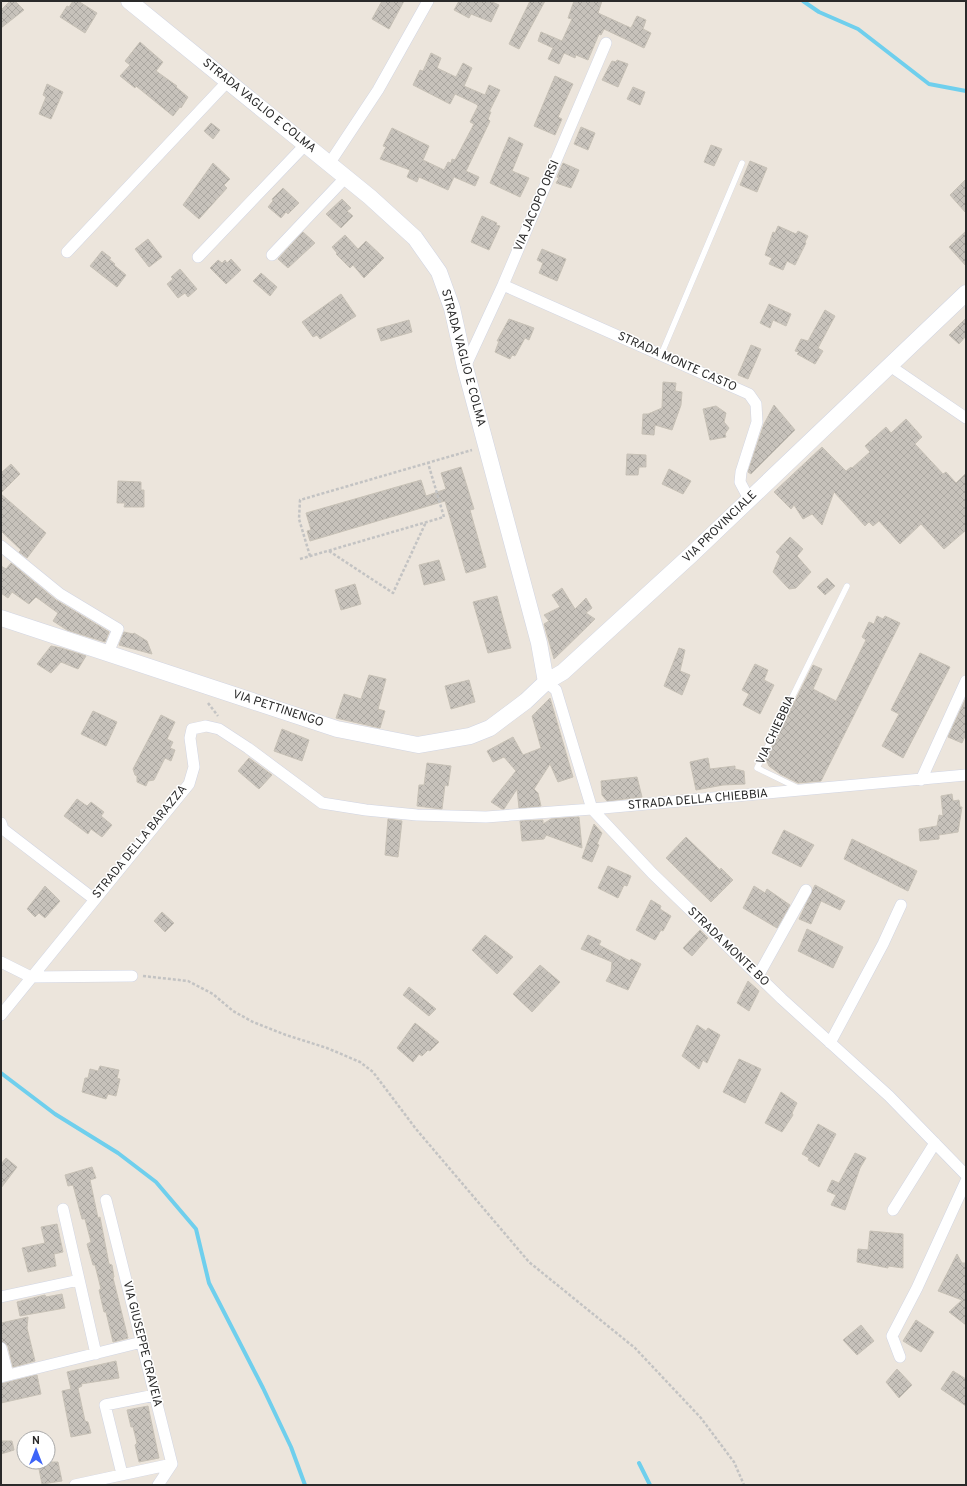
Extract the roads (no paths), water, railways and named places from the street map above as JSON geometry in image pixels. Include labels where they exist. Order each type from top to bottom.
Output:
[{"type":"main road","name":"STRADA VAGLIO E COLMA","points":[[129,1],[346,177],[415,238],[439,272],[452,308],[465,367],[539,643],[546,682]]},
{"type":"main road","name":"VIA PROVINCIALE","points":[[546,682],[563,672],[749,499],[966,293]]},
{"type":"main road","name":"VIA PETTINENGO","points":[[1,618],[202,683],[337,729],[418,745],[470,736],[490,728],[526,701],[546,682]]},
{"type":"street","points":[[330,164],[378,90],[428,1]]},
{"type":"street","name":"VIA JACOPO ORSI","points":[[465,367],[503,285],[606,43]]},
{"type":"street","points":[[67,252],[228,81]]},
{"type":"street","points":[[198,257],[306,144]]},
{"type":"street","points":[[272,255],[346,177]]},
{"type":"street","name":"STRADA MONTE CASTO","points":[[503,285],[749,394],[756,404],[757,422],[741,472],[740,482],[749,499]]},
{"type":"street","points":[[890,366],[966,418]]},
{"type":"street","points":[[1,546],[60,594],[118,629],[108,653]]},
{"type":"street","points":[[921,780],[966,681]]},
{"type":"street","name":"STRADA MONTE BO","points":[[546,682],[556,690],[592,810],[652,872],[758,976],[889,1096],[966,1175]]},
{"type":"street","name":"STRADA DELLA BARAZZA","points":[[1,1015],[189,784],[194,767],[190,738],[192,729],[198,726],[206,726],[225,733],[322,802],[366,810],[417,815],[486,817],[592,810]]},
{"type":"street","points":[[803,791],[966,776]]},
{"type":"street","name":"STRADA DELLA CHIEBBIA","points":[[592,810],[803,791]]},
{"type":"street","points":[[1,823],[3,829],[94,899]]},
{"type":"street","points":[[758,976],[806,890]]},
{"type":"street","points":[[830,1043],[883,944],[901,905]]},
{"type":"street","points":[[1,962],[31,977],[132,976]]},
{"type":"street","points":[[893,1210],[935,1143]]},
{"type":"street","points":[[900,1357],[892,1336],[917,1288],[966,1181]]},
{"type":"street","name":"VIA GIUSEPPE CRAVEIA","points":[[106,1200],[172,1464]]},
{"type":"street","points":[[63,1209],[96,1354]]},
{"type":"street","points":[[1,1297],[79,1280]]},
{"type":"street","points":[[1,1348],[5,1376],[142,1342]]},
{"type":"street","points":[[122,1474],[105,1405],[155,1396]]},
{"type":"street","points":[[75,1485],[172,1464]]},
{"type":"street","points":[[158,1485],[172,1464]]},
{"type":"lane","points":[[661,355],[742,163]]},
{"type":"lane","name":"VIA CHIEBBIA","points":[[803,791],[757,768],[847,586]]},
{"type":"waterway","points":[[803,1],[819,12],[858,29],[929,84],[966,91]]},
{"type":"waterway","points":[[1,1073],[55,1114],[118,1153],[156,1182],[196,1229],[209,1283],[263,1388],[291,1447],[305,1485]]},
{"type":"waterway","points":[[639,1463],[650,1485]]}]
